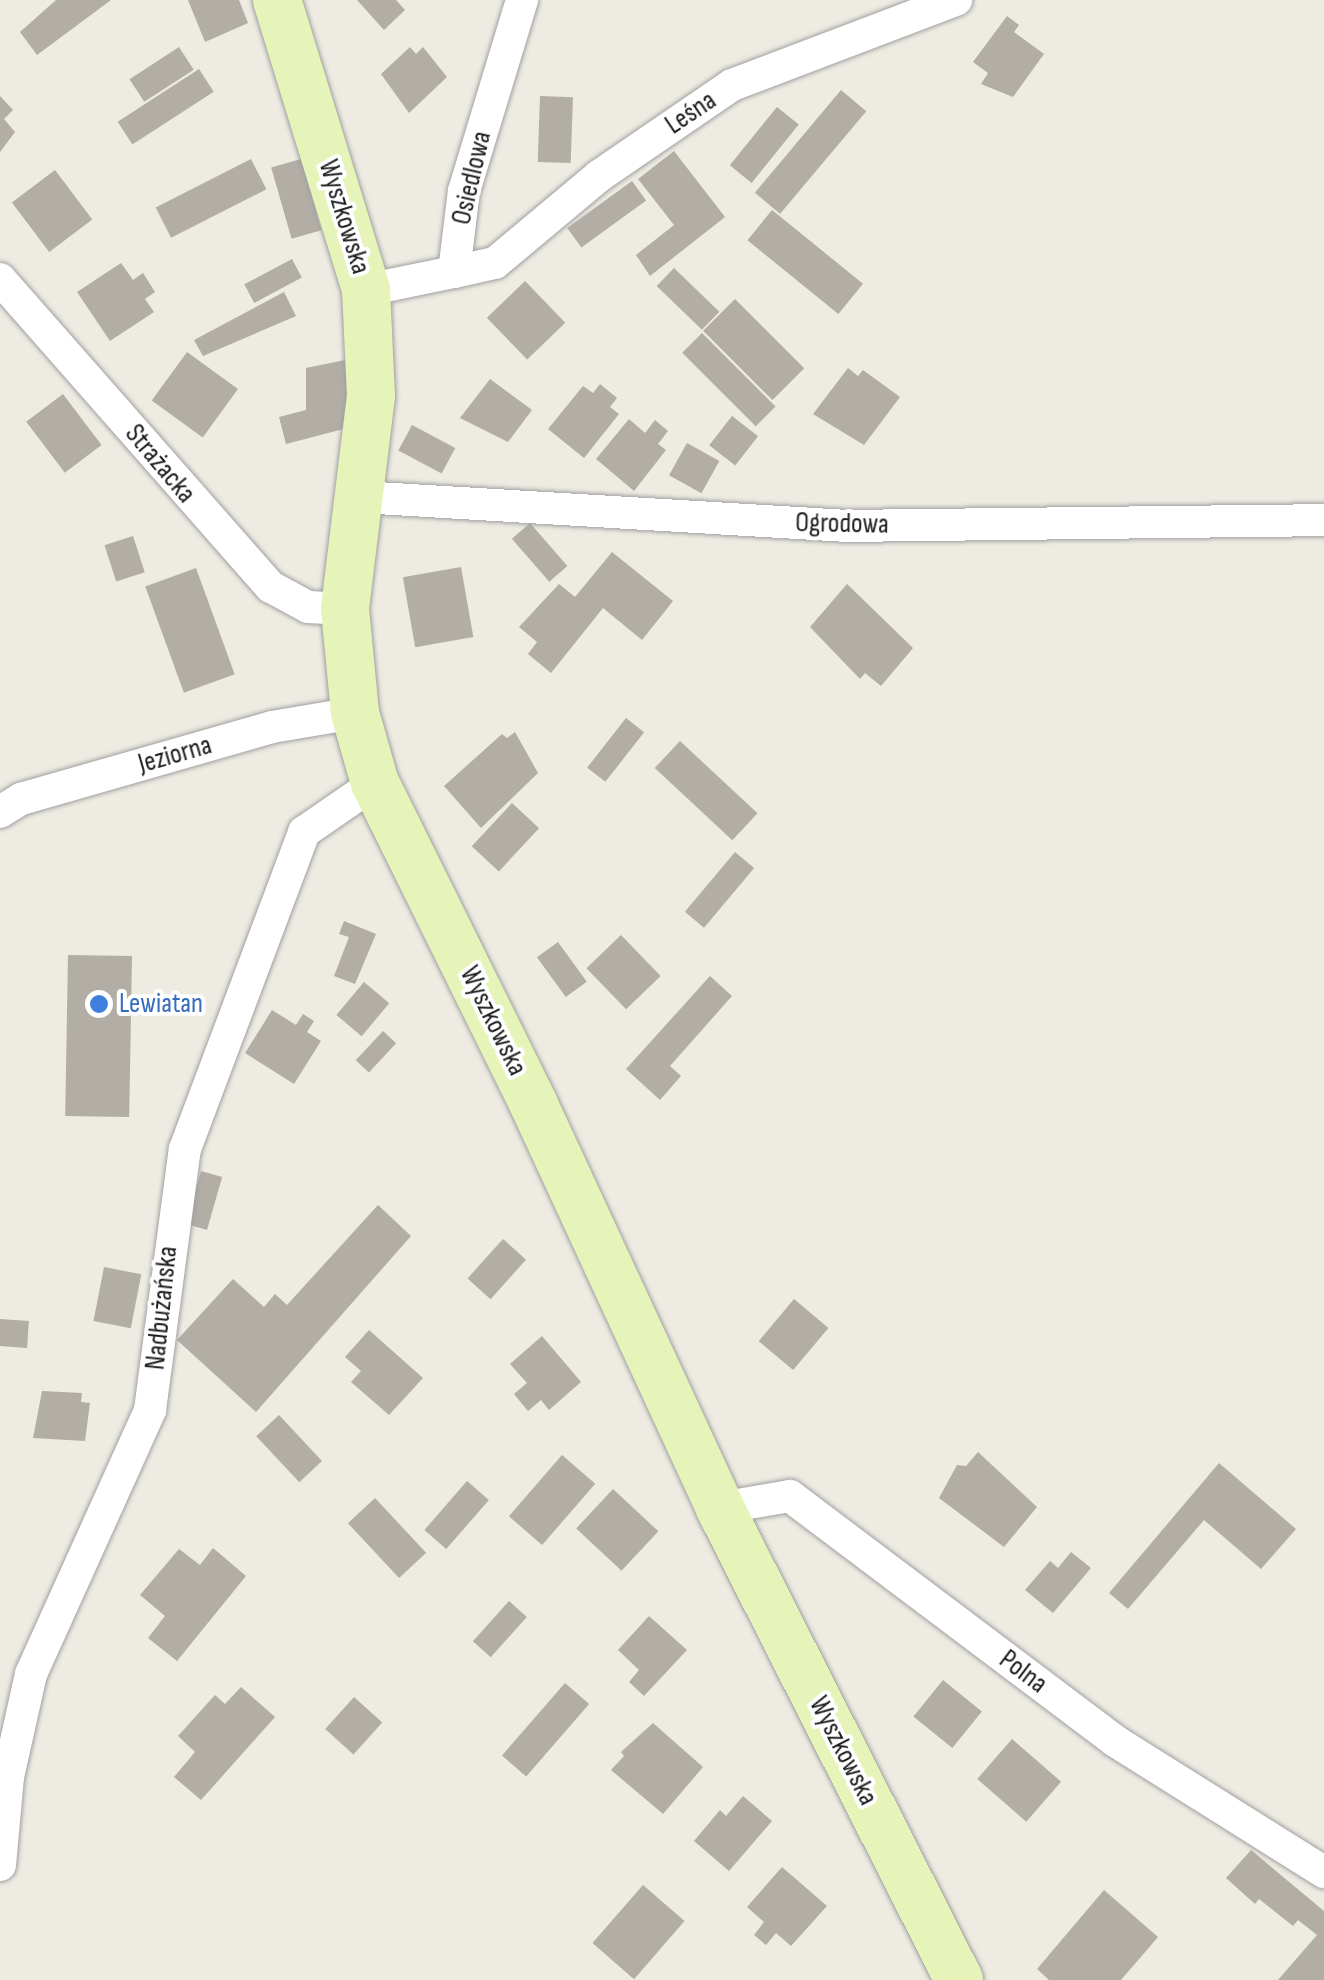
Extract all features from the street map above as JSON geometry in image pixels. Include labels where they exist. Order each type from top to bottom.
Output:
[{"type":"street","name":"Wyszkowska","points":[[277,0],[366,290],[371,396],[345,609],[355,713],[375,783],[534,1105],[720,1508],[958,1980]]},
{"type":"street","name":"Osiedlowa","points":[[454,272],[464,191],[522,0]]},
{"type":"street","name":"Leśna","points":[[454,272],[495,263],[599,176],[732,86],[956,0]]},
{"type":"street","points":[[366,290],[454,272]]},
{"type":"street","name":"Strażacka","points":[[0,279],[271,587],[308,606],[345,609]]},
{"type":"street","name":"Ogrodowa","points":[[360,497],[842,526],[1324,520]]},
{"type":"street","name":"Jeziorna","points":[[0,812],[22,799],[272,727],[355,713]]},
{"type":"street","name":"Nadbużańska","points":[[0,1865],[8,1777],[31,1674],[150,1410],[185,1150],[304,832],[375,783]]},
{"type":"street","name":"Polna","points":[[720,1508],[790,1496],[1114,1741],[1324,1872]]},
{"type":"building","points":[[56,0],[111,0],[37,55],[20,32]]},
{"type":"building","points":[[188,0],[239,0],[248,23],[205,42]]},
{"type":"building","points":[[357,0],[396,0],[405,10],[384,30]]},
{"type":"building","points":[[1007,16],[1019,25],[1014,32],[1044,54],[1013,97],[981,84],[988,73],[973,62]]},
{"type":"building","points":[[179,47],[194,70],[144,102],[130,79]]},
{"type":"building","points":[[410,47],[416,54],[423,47],[447,77],[409,113],[381,74]]},
{"type":"building","points":[[199,69],[214,92],[132,144],[118,122]]},
{"type":"building","points":[[841,90],[866,111],[780,214],[755,193]]},
{"type":"building","points":[[0,96],[13,110],[4,119],[15,132],[0,152]]},
{"type":"building","points":[[540,96],[573,97],[571,163],[538,162]]},
{"type":"building","points":[[777,107],[799,125],[752,183],[730,165]]},
{"type":"building","points":[[674,151],[725,217],[650,276],[636,255],[674,225],[638,179]]},
{"type":"building","points":[[251,159],[266,189],[171,238],[156,208]]},
{"type":"building","points":[[301,159],[321,230],[292,239],[271,168]]},
{"type":"building","points":[[55,170],[92,220],[49,252],[12,202]]},
{"type":"building","points":[[632,181],[646,200],[581,247],[567,228]]},
{"type":"building","points":[[772,210],[863,284],[838,314],[747,240]]},
{"type":"building","points":[[292,259],[302,278],[254,303],[244,284]]},
{"type":"building","points":[[121,263],[133,280],[143,273],[155,292],[145,299],[154,312],[110,341],[77,292]]},
{"type":"building","points":[[674,268],[719,312],[702,330],[657,286]]},
{"type":"building","points":[[525,281],[565,323],[527,360],[487,318]]},
{"type":"building","points":[[284,292],[296,316],[203,356],[194,340]]},
{"type":"building","points":[[735,299],[804,368],[772,400],[703,331]]},
{"type":"building","points":[[702,333],[776,407],[756,426],[682,353]]},
{"type":"building","points":[[187,352],[238,389],[203,438],[152,401]]},
{"type":"building","points":[[350,359],[351,427],[286,444],[279,417],[306,410],[306,368]]},
{"type":"building","points":[[848,368],[858,376],[863,370],[900,397],[864,445],[813,414]]},
{"type":"building","points":[[490,379],[532,410],[508,442],[460,418]]},
{"type":"building","points":[[600,384],[617,398],[610,407],[619,414],[584,458],[548,429],[583,386],[593,393]]},
{"type":"building","points":[[63,394],[102,445],[65,473],[26,422]]},
{"type":"building","points":[[732,416],[758,436],[735,465],[709,445]]},
{"type":"building","points":[[629,419],[645,433],[655,420],[668,431],[658,444],[666,450],[634,491],[596,459]]},
{"type":"building","points":[[412,425],[455,448],[442,474],[398,451]]},
{"type":"building","points":[[687,443],[719,461],[701,493],[669,475]]},
{"type":"building","points":[[530,523],[567,566],[549,582],[512,539]]},
{"type":"building","points":[[133,536],[145,572],[116,581],[104,545]]},
{"type":"building","points":[[612,552],[673,601],[642,640],[603,608],[551,673],[528,654],[537,642],[519,627],[559,584],[575,597]]},
{"type":"building","points":[[461,567],[473,637],[415,647],[403,577]]},
{"type":"building","points":[[196,568],[235,674],[184,693],[145,586]]},
{"type":"building","points":[[847,584],[913,648],[881,686],[865,673],[860,679],[810,627]]},
{"type":"building","points":[[626,718],[644,732],[605,782],[587,768]]},
{"type":"building","points":[[515,732],[538,773],[481,828],[444,786],[502,734],[507,738]]},
{"type":"building","points":[[680,741],[758,813],[732,840],[655,768]]},
{"type":"building","points":[[512,803],[539,828],[499,871],[472,846]]},
{"type":"building","points":[[735,852],[754,868],[704,928],[685,912]]},
{"type":"building","points":[[344,921],[376,934],[355,984],[334,976],[349,937],[339,934]]},
{"type":"building","points":[[621,935],[661,976],[626,1009],[586,968]]},
{"type":"building","points":[[558,942],[587,982],[566,997],[537,957]]},
{"type":"building","name":"Lewiatan","points":[[68,955],[132,956],[129,1117],[65,1116]]},
{"type":"building","points":[[710,976],[732,996],[670,1066],[681,1076],[660,1100],[626,1069]]},
{"type":"building","points":[[364,982],[389,1003],[362,1036],[336,1015]]},
{"type":"building","points":[[272,1010],[296,1025],[303,1014],[314,1021],[307,1032],[321,1041],[294,1084],[245,1053]]},
{"type":"building","points":[[383,1031],[396,1043],[369,1073],[356,1060]]},
{"type":"building","points":[[201,1171],[222,1177],[207,1230],[186,1224]]},
{"type":"building","points":[[378,1205],[411,1236],[256,1412],[177,1340],[233,1279],[264,1307],[275,1294],[287,1305]]},
{"type":"building","points":[[503,1239],[526,1260],[491,1299],[468,1278]]},
{"type":"building","points":[[104,1267],[141,1274],[131,1328],[94,1321]]},
{"type":"building","points":[[794,1299],[828,1328],[793,1370],[759,1341]]},
{"type":"building","points":[[0,1319],[29,1321],[27,1348],[0,1346]]},
{"type":"building","points":[[369,1330],[423,1378],[389,1415],[351,1382],[361,1371],[345,1357]]},
{"type":"building","points":[[542,1336],[581,1382],[549,1410],[541,1400],[528,1411],[514,1394],[527,1383],[510,1364]]},
{"type":"building","points":[[42,1391],[82,1393],[81,1402],[90,1403],[85,1441],[33,1438]]},
{"type":"building","points":[[279,1415],[322,1461],[299,1482],[256,1436]]},
{"type":"building","points":[[978,1452],[1037,1507],[1004,1547],[939,1498],[957,1465],[966,1466]]},
{"type":"building","points":[[562,1455],[595,1484],[542,1545],[509,1516]]},
{"type":"building","points":[[1219,1463],[1296,1529],[1261,1569],[1204,1520],[1128,1609],[1109,1593]]},
{"type":"building","points":[[467,1481],[489,1500],[446,1549],[424,1530]]},
{"type":"building","points":[[613,1489],[658,1531],[622,1571],[576,1528]]},
{"type":"building","points":[[375,1498],[426,1553],[399,1578],[348,1523]]},
{"type":"building","points":[[213,1548],[246,1576],[177,1661],[148,1638],[165,1616],[140,1595],[179,1549],[200,1565]]},
{"type":"building","points":[[1071,1552],[1091,1568],[1053,1613],[1025,1590],[1050,1561],[1058,1568]]},
{"type":"building","points":[[509,1601],[527,1617],[491,1657],[473,1641]]},
{"type":"building","points":[[649,1616],[687,1650],[644,1696],[629,1682],[639,1670],[618,1650]]},
{"type":"building","points":[[943,1680],[982,1711],[952,1748],[913,1717]]},
{"type":"building","points":[[565,1683],[589,1704],[526,1776],[502,1755]]},
{"type":"building","points":[[241,1687],[275,1717],[201,1800],[174,1777],[195,1752],[178,1736],[215,1695],[225,1704]]},
{"type":"building","points":[[354,1697],[382,1722],[353,1754],[325,1729]]},
{"type":"building","points":[[653,1723],[703,1767],[663,1814],[611,1770],[624,1756],[621,1752]]},
{"type":"building","points":[[1012,1739],[1061,1782],[1026,1822],[977,1779]]},
{"type":"building","points":[[743,1796],[772,1821],[729,1871],[694,1841],[720,1810],[726,1816]]},
{"type":"building","points":[[1251,1850],[1324,1911],[1324,1980],[1278,1980],[1317,1935],[1298,1920],[1293,1926],[1259,1899],[1255,1904],[1226,1878]]},
{"type":"building","points":[[782,1867],[827,1906],[791,1946],[776,1933],[766,1945],[754,1935],[764,1922],[747,1907]]},
{"type":"building","points":[[643,1885],[685,1921],[634,1979],[592,1943]]},
{"type":"building","points":[[1104,1890],[1158,1937],[1121,1980],[1049,1980],[1037,1969]]},
{"type":"place","name":"Lewiatan","points":[[99,1004]]}]
